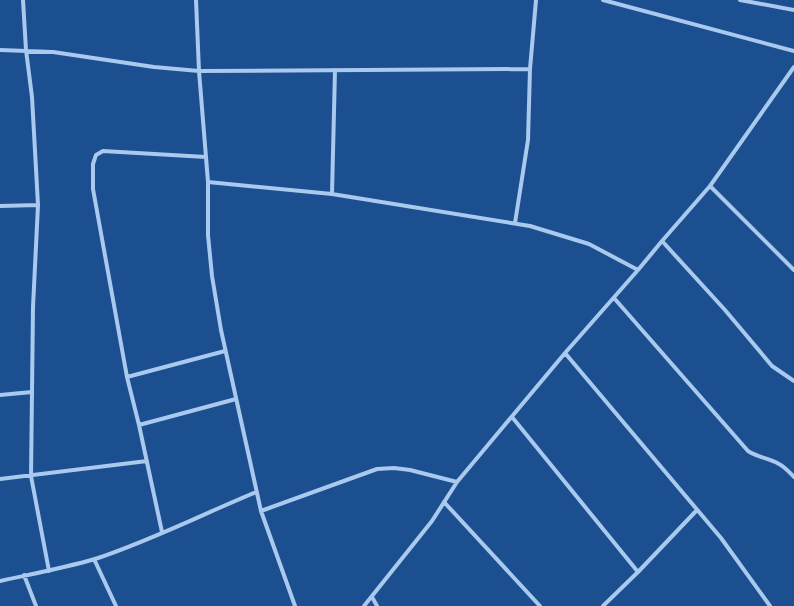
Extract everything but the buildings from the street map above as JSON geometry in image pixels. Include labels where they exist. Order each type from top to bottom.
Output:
[{"type":"street","points":[[23,0],[26,50],[32,96],[38,205],[33,307],[31,476],[49,571]]},
{"type":"street","points":[[196,0],[208,182],[208,235],[212,276],[225,351],[256,492],[261,511],[295,606]]},
{"type":"street","points":[[515,223],[528,140],[530,70],[536,0]]},
{"type":"street","points":[[603,0],[794,51]]},
{"type":"street","points":[[740,0],[794,10]]},
{"type":"street","points":[[0,50],[53,52],[154,67],[200,71],[530,70]]},
{"type":"street","points":[[364,606],[428,527],[457,482],[565,352],[614,298],[710,186],[794,67]]},
{"type":"street","points":[[332,194],[335,70]]},
{"type":"street","points":[[162,532],[127,377],[93,190],[93,164],[96,155],[103,151],[206,157]]},
{"type":"street","points":[[208,182],[332,194],[530,226],[589,244],[638,270]]},
{"type":"street","points":[[710,186],[794,270]]},
{"type":"street","points":[[0,206],[38,205]]},
{"type":"street","points":[[662,241],[725,310],[772,366],[794,381]]},
{"type":"street","points":[[614,298],[748,451],[757,457],[778,463],[794,477]]},
{"type":"street","points":[[127,377],[225,351]]},
{"type":"street","points":[[565,352],[721,538],[770,606]]},
{"type":"street","points":[[0,395],[32,392]]},
{"type":"street","points":[[139,425],[236,399]]},
{"type":"street","points":[[512,417],[638,572]]},
{"type":"street","points":[[0,479],[147,461]]},
{"type":"street","points":[[261,511],[377,469],[394,468],[410,470],[457,482]]},
{"type":"street","points":[[0,581],[49,571],[94,559],[120,550],[256,492]]},
{"type":"street","points":[[444,502],[540,606]]},
{"type":"street","points":[[604,605],[638,572],[697,510]]},
{"type":"street","points":[[94,559],[116,606]]},
{"type":"street","points":[[24,575],[36,606]]},
{"type":"street","points":[[372,597],[377,606]]}]
